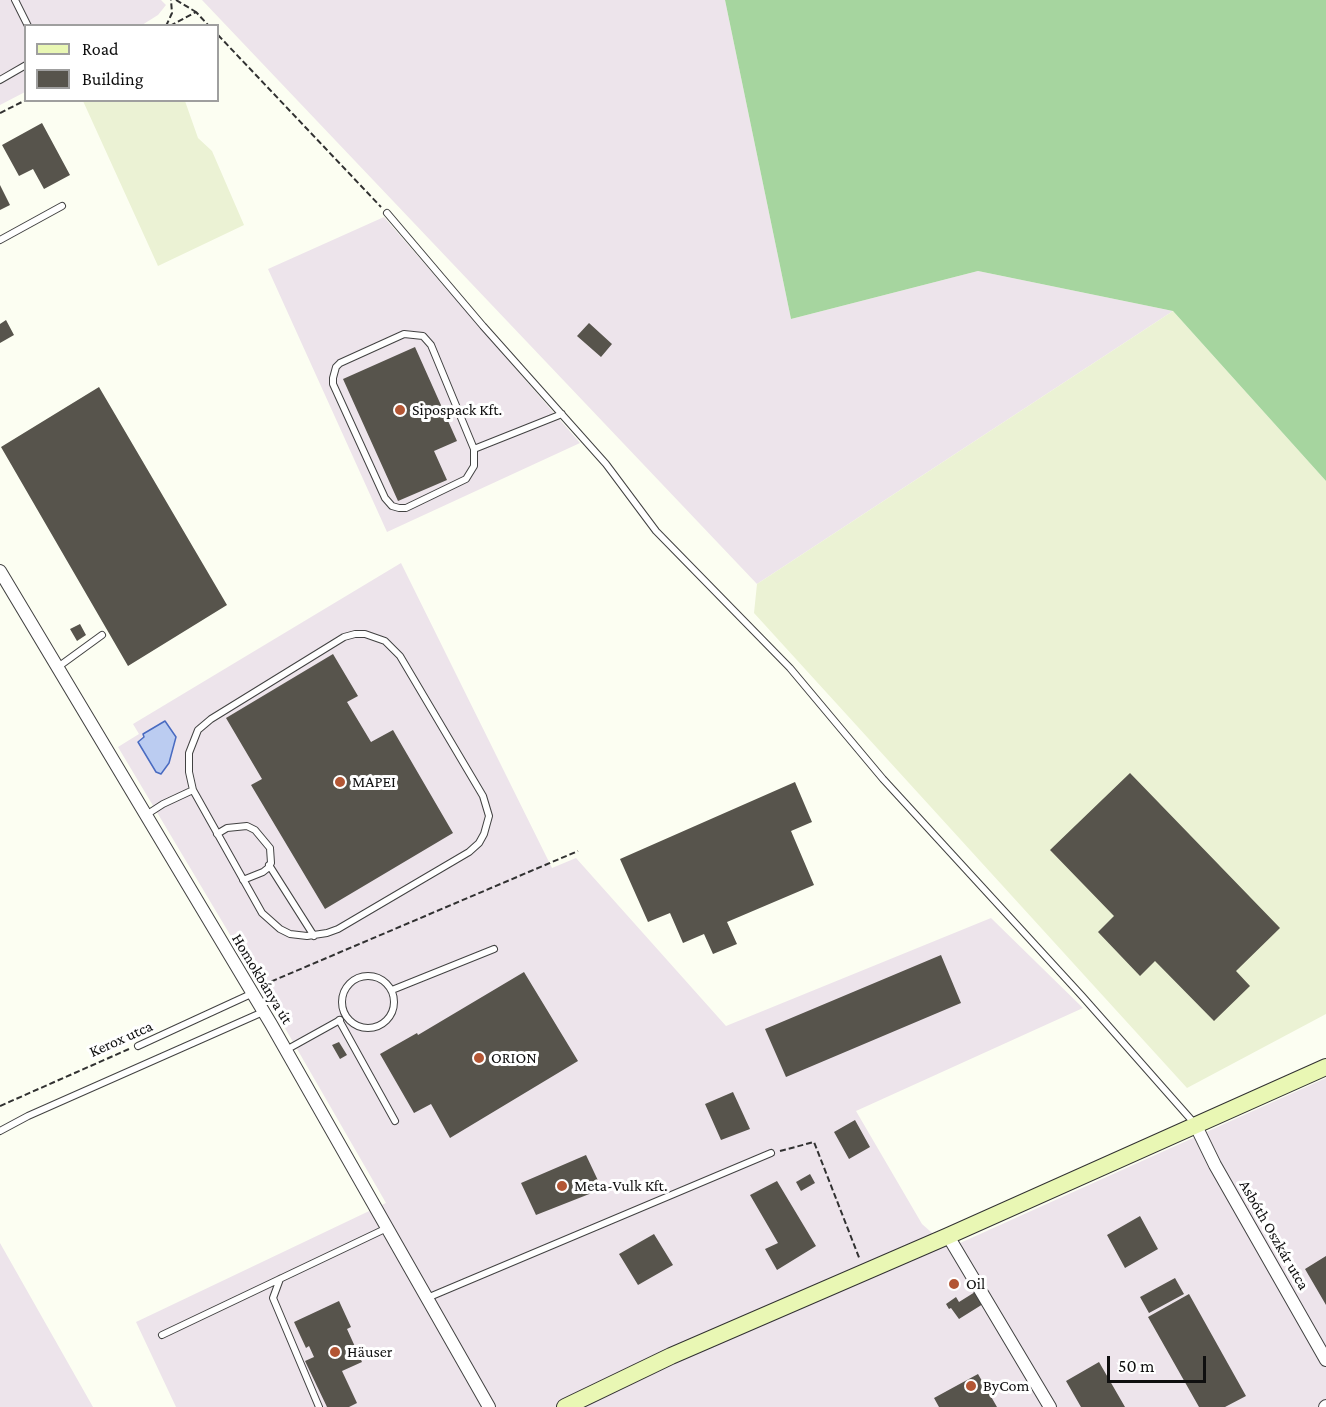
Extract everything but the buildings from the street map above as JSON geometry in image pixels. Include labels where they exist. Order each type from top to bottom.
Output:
[{"type":"main road","points":[[565,1407],[671,1356],[948,1236],[1326,1067]]},
{"type":"street","name":"Homokbánya út","points":[[0,571],[286,1051],[489,1407]]},
{"type":"street","name":"Asbóth Oszkár utca","points":[[1195,1124],[1215,1165],[1326,1360]]},
{"type":"street","points":[[948,1236],[1050,1407]]},
{"type":"lane","points":[[15,0],[27,24]]},
{"type":"lane","points":[[0,80],[24,66]]},
{"type":"lane","points":[[0,240],[62,206]]},
{"type":"lane","points":[[387,213],[483,326],[606,464],[656,531],[790,668],[883,779],[1082,996],[1195,1124]]},
{"type":"lane","points":[[404,334],[423,336],[431,345],[474,449],[474,466],[466,479],[406,508],[392,506],[385,498],[333,384],[336,368],[340,363],[404,334]]},
{"type":"lane","points":[[474,449],[562,414]]},
{"type":"lane","points":[[355,634],[376,637],[385,641],[400,656],[483,796],[489,816],[479,843],[469,852],[338,928],[314,936],[290,934],[271,923],[262,913],[193,790],[189,772],[191,743],[198,730],[211,719],[344,637],[355,634]]},
{"type":"lane","points":[[57,668],[102,635]]},
{"type":"lane","points":[[145,816],[162,804],[193,790]]},
{"type":"lane","points":[[218,834],[227,828],[247,826],[255,830],[270,849],[272,855],[269,865],[263,872],[243,880]]},
{"type":"lane","points":[[269,865],[314,936]]},
{"type":"lane","points":[[392,990],[494,949]]},
{"type":"lane","points":[[361,976],[377,977],[385,981],[392,990],[395,1003],[393,1011],[383,1024],[375,1027],[359,1027],[346,1017],[342,1001],[343,993],[354,980],[361,976]]},
{"type":"lane","name":"Kerox utca","points":[[138,1046],[250,992]]},
{"type":"lane","points":[[0,1131],[28,1116],[263,1012]]},
{"type":"lane","points":[[286,1051],[346,1017]]},
{"type":"lane","points":[[339,1020],[396,1121]]},
{"type":"lane","points":[[427,1298],[771,1153]]},
{"type":"lane","points":[[162,1335],[387,1228]]},
{"type":"lane","points":[[280,1279],[273,1298],[319,1407]]},
{"type":"path","points":[[169,24],[172,13],[171,0]]},
{"type":"path","points":[[176,0],[196,12],[207,24]]},
{"type":"path","points":[[172,24],[196,12]]},
{"type":"path","points":[[219,36],[387,213]]},
{"type":"path","points":[[0,113],[24,101]]},
{"type":"path","points":[[250,992],[578,851]]},
{"type":"path","name":"Kerox utca","points":[[0,1106],[138,1046]]},
{"type":"path","points":[[771,1153],[814,1142],[866,1271]]},
{"type":"shaded area","points":[[0,0],[161,0],[166,5],[158,15],[144,24],[24,24],[24,93],[0,105]]},
{"type":"shaded area","points":[[202,0],[725,0],[791,319],[978,271],[1173,311],[757,584]]},
{"type":"shaded area","points":[[384,217],[580,443],[387,532],[268,269]]},
{"type":"shaded area","points":[[401,563],[552,868],[576,858],[726,1026],[991,918],[1083,1008],[856,1111],[922,1224],[949,1248],[1326,1078],[1326,1407],[176,1407],[136,1322],[386,1203],[263,990],[118,747],[139,734],[133,724]]},
{"type":"shaded area","points":[[0,1243],[93,1407],[0,1407]]},
{"type":"green space","points":[[725,0],[1326,0],[1326,481],[1173,311],[978,271],[791,319]]},
{"type":"green space","points":[[83,102],[185,102],[198,138],[212,151],[244,225],[158,266]]},
{"type":"green space","points":[[1173,311],[1326,481],[1326,1014],[1187,1088],[754,613],[757,584]]},
{"type":"water","points":[[165,721],[176,737],[169,763],[161,774],[156,772],[138,742],[144,737],[143,734]]},
{"type":"place","name":"Sipospack Kft.","points":[[400,410]]},
{"type":"place","name":"MAPEI","points":[[340,782]]},
{"type":"place","name":"ORION","points":[[479,1058]]},
{"type":"place","name":"Meta-Vulk Kft.","points":[[562,1186]]},
{"type":"place","name":"Oil","points":[[954,1284]]},
{"type":"place","name":"Häuser","points":[[335,1352]]},
{"type":"place","name":"ByCom","points":[[971,1386]]}]
